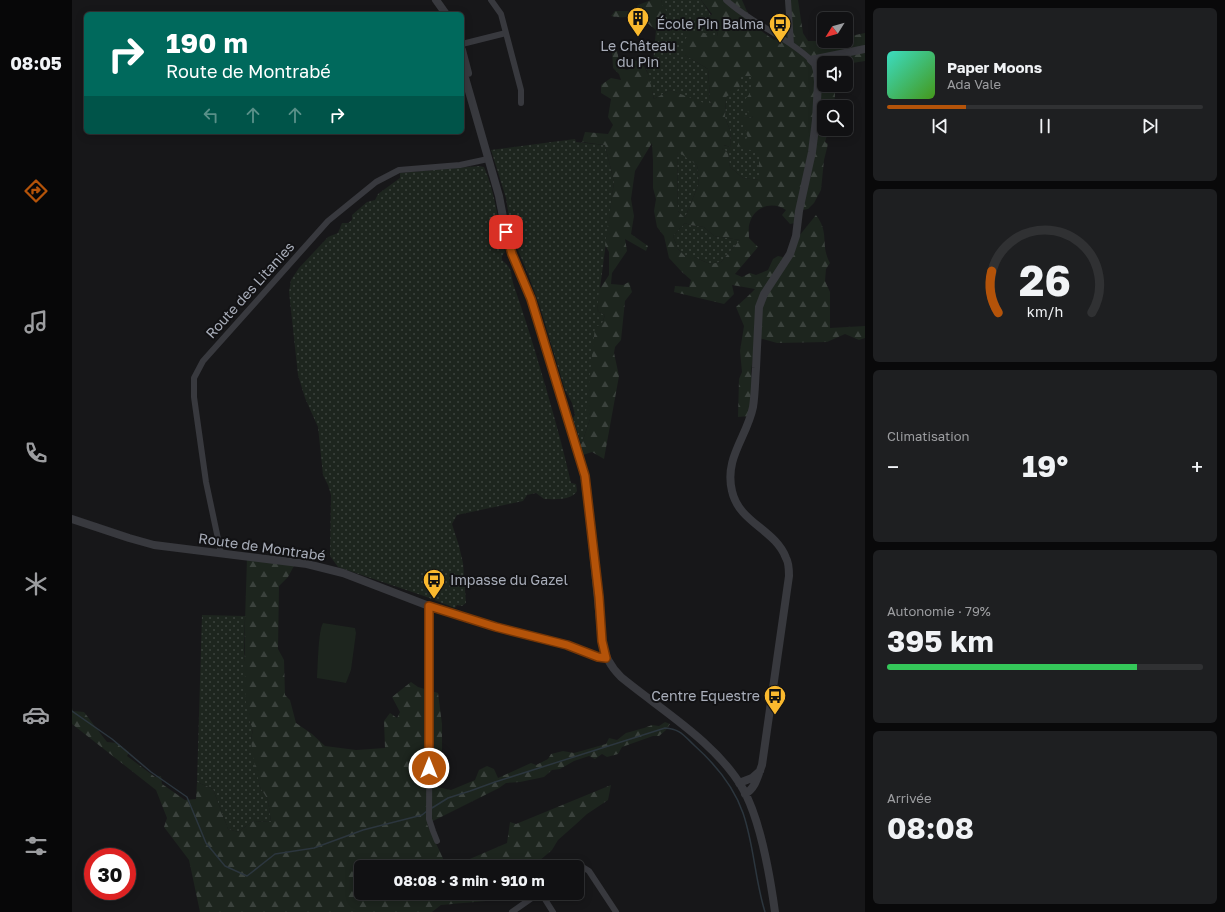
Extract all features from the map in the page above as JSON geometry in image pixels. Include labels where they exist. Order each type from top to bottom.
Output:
[{"type":"street","points":[[435,0],[441,12]]},
{"type":"street","points":[[435,0],[444,12]]},
{"type":"street","points":[[492,0],[501,14],[521,90],[521,103]]},
{"type":"street","points":[[726,0],[748,17],[800,50],[815,64],[818,82],[816,120],[812,152],[799,211],[796,236],[790,254],[764,294],[759,307],[753,406],[748,424],[732,459],[730,472],[731,489],[737,505],[749,520],[778,545],[789,566],[788,586],[762,765],[759,777],[755,784],[745,794]]},
{"type":"street","points":[[788,0],[791,44]]},
{"type":"street","points":[[464,44],[506,33]]},
{"type":"street","points":[[811,60],[865,49]]},
{"type":"street","points":[[464,58],[474,109]]},
{"type":"street","points":[[464,74],[499,196],[508,243],[531,299],[583,470],[587,489],[602,641],[606,658],[621,677],[708,747],[728,768],[739,783],[758,827],[776,912]]},
{"type":"street","name":"Route des Litanies","points":[[221,553],[206,482],[194,397],[194,378],[203,361],[328,221],[376,182],[399,170],[465,164],[488,159]]},
{"type":"street","name":"Route de Montrabé","points":[[72,519],[154,545],[307,564],[343,573],[429,606],[496,627],[567,645],[598,657],[606,658]]},
{"type":"street","points":[[429,606],[429,819],[432,832],[437,841]]},
{"type":"street","points":[[739,783],[752,778],[760,771]]},
{"type":"street","points":[[584,868],[589,871],[616,912]]},
{"type":"street","points":[[512,912],[530,900]]},
{"type":"street","points":[[545,900],[553,912]]},
{"type":"green space","points":[[651,0],[662,0],[661,3],[668,13],[661,20],[662,27],[656,30],[645,20],[640,18],[611,16],[615,11],[633,11],[638,5]]},
{"type":"green space","points":[[662,0],[701,0],[712,17],[718,36],[685,55],[708,69],[710,100],[712,107],[670,90],[654,99],[646,67],[653,62],[656,30],[662,27],[660,20]]},
{"type":"green space","points":[[701,0],[742,0],[753,25],[774,40],[785,37],[788,31],[785,0],[798,0],[803,33],[808,41],[817,41],[817,48],[853,48],[853,36],[865,33],[865,61],[853,63],[853,56],[817,56],[817,92],[835,92],[835,97],[834,100],[817,100],[817,136],[827,136],[825,142],[828,144],[824,160],[821,190],[814,203],[808,209],[797,211],[795,223],[790,224],[782,215],[786,210],[781,207],[765,207],[756,212],[749,224],[749,238],[758,247],[735,274],[742,277],[750,273],[756,275],[768,270],[773,259],[778,256],[791,259],[799,236],[816,215],[823,228],[827,257],[830,263],[826,269],[825,281],[830,292],[830,328],[865,326],[865,338],[859,340],[845,334],[827,342],[777,343],[759,338],[754,351],[751,371],[754,396],[749,416],[738,417],[739,379],[742,372],[740,351],[744,326],[736,307],[755,289],[732,285],[734,294],[724,304],[674,292],[675,286],[689,287],[691,280],[669,258],[664,236],[657,227],[654,211],[656,199],[653,188],[652,143],[635,171],[631,199],[634,216],[631,234],[648,246],[646,251],[625,239],[627,251],[612,273],[611,284],[623,285],[629,282],[632,292],[625,301],[621,340],[615,347],[614,353],[619,376],[604,459],[592,452],[583,455],[580,446],[590,419],[586,412],[595,327],[602,324],[605,315],[597,311],[599,290],[609,275],[609,252],[605,245],[614,182],[605,145],[582,142],[585,132],[608,134],[613,125],[608,117],[611,99],[601,93],[601,85],[611,78],[621,80],[619,74],[613,68],[612,50],[617,50],[619,61],[626,70],[630,69],[631,61],[641,63],[648,74],[654,99],[670,90],[712,106],[710,100],[708,69],[685,55],[683,43],[691,30],[718,36],[716,26],[712,26],[708,20],[712,14]],"holes":[[[738,76],[751,76],[751,92],[744,101],[745,110],[753,115],[752,118],[740,116],[748,138],[738,141],[738,146],[759,153],[759,180],[743,178],[730,167],[728,152],[722,149],[724,145],[731,147],[730,130],[725,118],[726,97],[740,88]],[[677,151],[697,165],[699,183],[685,218],[678,211]],[[685,223],[704,227],[714,236],[740,240],[721,262],[710,264],[694,257],[686,257],[678,249],[673,236]]]},
{"type":"green space","points":[[737,76],[751,76],[754,114],[752,118],[741,117],[759,153],[759,180],[743,178],[730,167],[728,152],[722,149],[723,145],[731,147],[730,130],[725,118],[726,97]]},
{"type":"green space","points":[[575,139],[576,142],[605,145],[614,182],[597,311],[605,315],[602,324],[590,419],[581,444],[573,418],[575,415],[572,403],[565,390],[540,307],[512,236],[506,198],[491,150]]},
{"type":"green space","points":[[677,150],[697,165],[699,183],[685,218],[678,211]]},
{"type":"green space","points":[[479,166],[484,167],[488,177],[505,252],[502,256],[502,260],[511,272],[546,388],[571,483],[576,484],[577,491],[567,498],[557,499],[544,499],[536,493],[527,495],[523,501],[457,515],[452,524],[463,563],[466,603],[462,606],[457,605],[455,608],[338,567],[330,556],[331,495],[323,475],[318,427],[305,398],[298,375],[289,292],[291,280],[299,268],[328,237],[338,233],[342,223],[348,223],[352,220],[352,215],[367,202],[375,200],[378,194],[400,178],[400,173]]},
{"type":"green space","points":[[685,223],[704,227],[714,236],[740,240],[721,262],[710,264],[694,257],[686,257],[678,249],[673,236]]},
{"type":"green space","points":[[247,558],[295,564],[288,577],[279,586],[278,649],[284,660],[285,695],[290,700],[296,723],[312,734],[325,746],[356,750],[385,748],[384,721],[390,713],[397,718],[400,712],[392,697],[411,682],[418,687],[438,693],[442,724],[442,762],[437,787],[451,790],[475,780],[479,770],[487,766],[494,769],[498,778],[531,763],[536,765],[548,759],[551,754],[563,751],[574,753],[606,744],[609,738],[617,740],[626,733],[652,725],[659,726],[665,722],[670,724],[659,736],[653,736],[622,747],[618,754],[607,757],[602,754],[595,759],[589,756],[574,761],[560,769],[552,770],[544,777],[506,783],[499,788],[427,824],[444,860],[354,860],[354,900],[487,900],[486,901],[441,905],[432,912],[200,912],[189,860],[164,827],[167,818],[156,790],[72,724],[72,708],[73,711],[84,712],[107,742],[117,743],[129,752],[127,756],[155,777],[161,776],[162,784],[185,800],[196,799],[197,782],[213,789],[228,829],[238,832],[253,821],[271,822],[268,800],[260,787],[253,757],[251,740],[253,729],[248,715],[246,699],[245,641]]},
{"type":"green space","points":[[202,615],[245,616],[244,650],[250,723],[253,728],[251,740],[260,787],[268,800],[271,822],[253,821],[238,832],[228,829],[213,789],[197,782]]},
{"type":"green space","points":[[323,623],[355,628],[356,633],[351,670],[346,683],[317,678],[319,641]]},
{"type":"green space","points":[[611,785],[608,800],[587,814],[558,840],[552,850],[540,860],[467,860],[507,843],[510,822],[516,824]]},
{"type":"waterway","points":[[72,711],[112,739],[151,772],[187,797],[206,843],[225,866],[247,876],[275,854],[314,848],[363,830],[422,815],[427,811]]},
{"type":"waterway","points":[[432,808],[448,798],[665,728],[679,731],[717,768],[735,794],[747,825],[765,912]]},
{"type":"place","name":"Le Château du Pin","points":[[638,38]]},
{"type":"place","name":"École Pin Balma","points":[[780,44]]},
{"type":"place","name":"Impasse du Gazel","points":[[434,600]]},
{"type":"place","name":"Centre Equestre","points":[[775,716]]},
{"type":"route","points":[[429,768],[429,606],[496,627],[567,645],[598,657],[606,658],[602,641],[599,597],[587,489],[582,462],[531,299],[525,281],[512,254],[506,232]]}]
